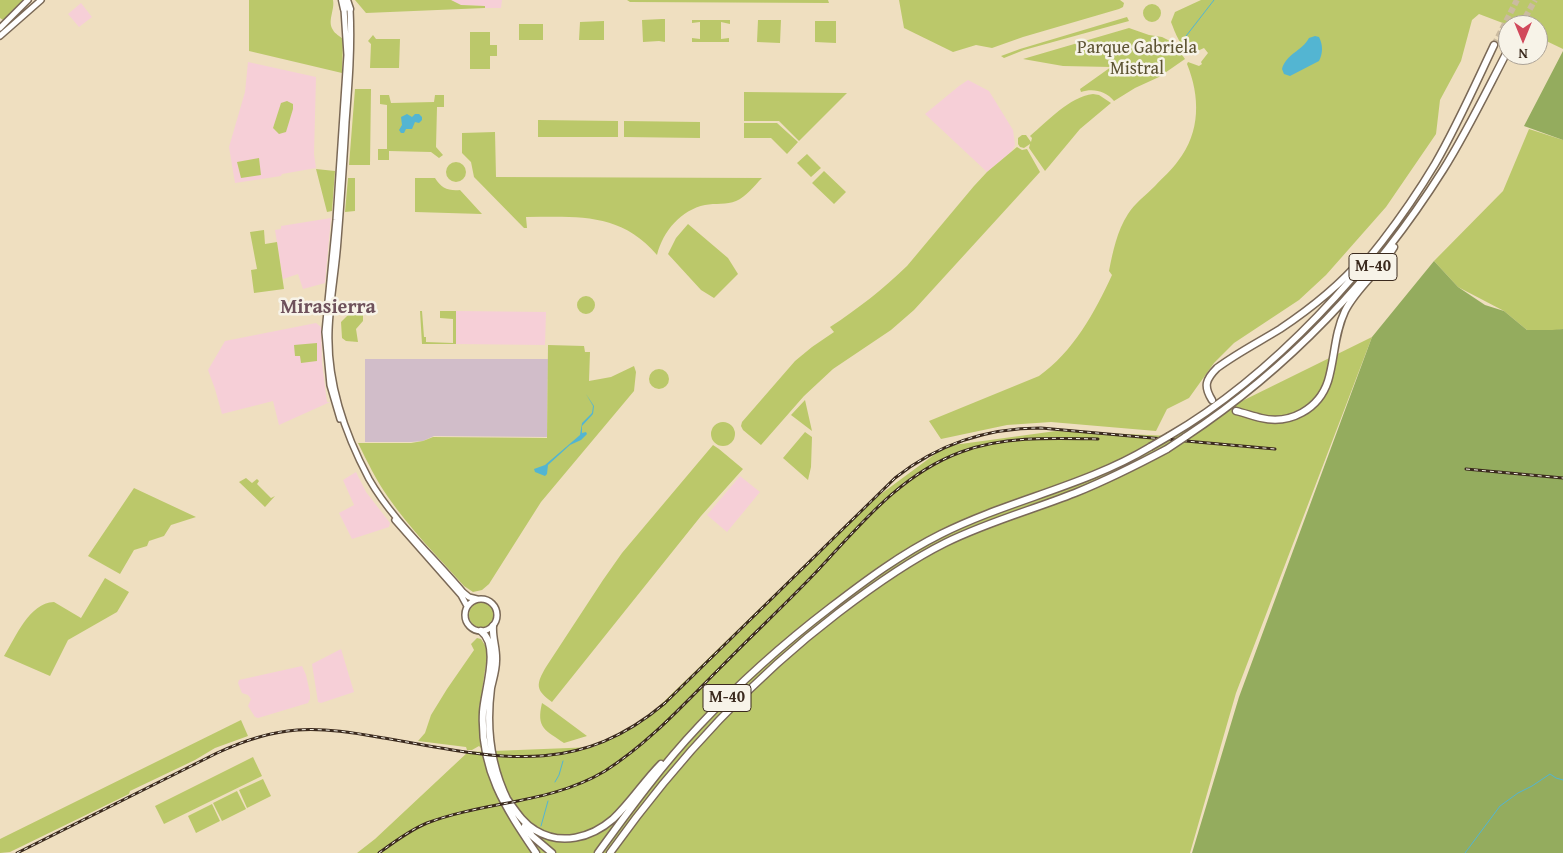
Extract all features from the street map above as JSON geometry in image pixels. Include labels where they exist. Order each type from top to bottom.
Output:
[{"type":"highway","points":[[342,0],[347,9]]},
{"type":"highway","points":[[347,0],[347,9]]},
{"type":"highway","name":"M-40","points":[[598,853],[656,775],[699,726],[802,628],[881,569],[943,533],[999,509],[1100,472],[1131,458],[1209,410],[1281,350],[1358,271],[1422,185],[1444,147],[1494,45]]},
{"type":"highway","name":"M-40","points":[[611,853],[664,780],[706,732],[762,677],[809,635],[886,577],[916,558],[947,542],[1106,480],[1167,449],[1242,396],[1313,333],[1365,277],[1413,214],[1444,169],[1500,65]]},
{"type":"highway","points":[[1236,410],[1262,419],[1276,420],[1302,413],[1312,406],[1328,381],[1338,328],[1346,309],[1392,251],[1413,214]]},
{"type":"highway","points":[[1212,400],[1207,392],[1206,384],[1209,376],[1217,368],[1282,328],[1319,300],[1346,277],[1386,229],[1398,218]]},
{"type":"highway","points":[[494,626],[496,662],[490,701],[489,732],[494,766],[504,799],[516,820],[546,853]]},
{"type":"highway","points":[[481,632],[488,638],[492,652],[483,705],[483,729],[485,751],[494,784],[532,836],[552,853]]},
{"type":"highway","points":[[504,799],[534,830],[560,840],[586,836],[599,830],[613,819],[628,804],[653,772],[699,726]]},
{"type":"highway","points":[[504,799],[536,853]]},
{"type":"main road","points":[[0,36],[2,30],[28,0]]},
{"type":"main road","points":[[19,18],[37,0]]},
{"type":"main road","points":[[2,30],[41,0]]},
{"type":"main road","points":[[347,9],[352,32],[350,81],[337,258],[329,326],[333,379],[353,446],[379,493],[397,518],[463,592],[469,597],[487,600],[495,606],[498,614],[494,626],[481,632],[474,630],[467,624],[465,617],[467,606],[461,595],[400,527],[366,480],[350,447],[330,385],[326,326],[336,220],[347,55],[347,9]]},
{"type":"main road","points":[[467,606],[477,599]]},
{"type":"shaded area","points":[[451,0],[502,0],[501,8],[485,8],[485,6],[461,5]]},
{"type":"shaded area","points":[[81,3],[92,17],[79,27],[68,14]]},
{"type":"shaded area","points":[[248,62],[316,77],[314,154],[316,168],[235,183],[229,147],[245,92]]},
{"type":"shaded area","points":[[968,80],[989,91],[1013,130],[1015,145],[1011,152],[987,172],[925,114]]},
{"type":"shaded area","points":[[331,218],[325,283],[303,289],[298,274],[283,279],[275,230],[281,229],[281,226]]},
{"type":"shaded area","points":[[456,311],[546,312],[545,345],[456,344]]},
{"type":"shaded area","points":[[316,323],[321,327],[322,363],[327,402],[330,402],[279,425],[273,401],[222,414],[208,370],[225,341]]},
{"type":"shaded area","points":[[365,359],[548,359],[547,437],[434,436],[423,441],[365,442]]},
{"type":"shaded area","points":[[356,472],[366,492],[390,523],[389,527],[352,539],[339,513],[354,505],[343,480]]},
{"type":"shaded area","points":[[740,476],[760,492],[727,532],[707,515]]},
{"type":"shaded area","points":[[341,649],[354,692],[321,703],[318,702],[312,664]]},
{"type":"shaded area","points":[[302,666],[310,693],[308,703],[258,718],[255,717],[248,706],[251,699],[248,695],[242,693],[238,683],[239,680]]},
{"type":"green space","points":[[0,0],[24,0],[3,20],[0,18]]},
{"type":"green space","points":[[249,0],[333,0],[331,27],[343,39],[342,73],[249,51]]},
{"type":"green space","points":[[355,0],[451,0],[461,5],[485,6],[485,8],[366,13]]},
{"type":"green space","points":[[627,0],[828,0],[829,3],[630,2]]},
{"type":"green space","points":[[899,0],[1120,0],[1124,3],[1123,7],[1119,9],[992,48],[976,45],[953,52],[904,28]]},
{"type":"green space","points":[[1201,0],[1563,0],[1563,49],[1548,42],[1548,15],[1498,15],[1498,21],[1479,14],[1472,20],[1461,61],[1440,100],[1436,134],[1386,207],[1326,275],[1299,300],[1234,343],[1214,363],[1189,398],[1167,409],[1156,431],[1051,422],[1007,425],[941,439],[929,421],[1039,376],[1073,343],[1090,317],[1112,275],[1109,271],[1112,256],[1118,234],[1128,214],[1176,164],[1186,150],[1191,138],[1196,114],[1194,89],[1187,64],[1188,62],[1199,66],[1208,53],[1204,48],[1193,53],[1185,48],[1171,22],[1175,12]]},
{"type":"green space","points":[[1152,4],[1158,7],[1161,13],[1158,19],[1152,22],[1146,19],[1143,13],[1146,7]]},
{"type":"green space","points":[[1127,17],[1129,21],[1024,50],[1004,58],[1001,56],[1020,49]]},
{"type":"green space","points":[[665,19],[665,42],[643,42],[642,20]]},
{"type":"green space","points":[[692,20],[730,20],[730,24],[721,22],[721,39],[729,38],[729,42],[692,42],[692,38],[700,39],[700,22],[692,23]]},
{"type":"green space","points":[[758,20],[781,20],[780,43],[757,42]]},
{"type":"green space","points":[[604,21],[604,40],[579,40],[580,22]]},
{"type":"green space","points":[[815,21],[836,21],[836,43],[815,42]]},
{"type":"green space","points":[[519,24],[543,24],[543,40],[519,40]]},
{"type":"green space","name":"Parque Gabriela Mistral","points":[[1129,28],[1168,40],[1174,44],[1185,59],[1159,77],[1135,88],[1114,101],[1095,90],[1081,92],[1080,89],[1111,67],[1063,66],[1023,59]]},
{"type":"green space","points":[[470,32],[490,32],[490,45],[497,45],[497,56],[490,56],[490,69],[470,69]]},
{"type":"green space","points":[[373,35],[376,39],[400,39],[399,68],[370,68],[371,44],[368,41]]},
{"type":"green space","points":[[1563,51],[1563,140],[1524,126]]},
{"type":"green space","points":[[355,89],[371,89],[370,165],[349,165]]},
{"type":"green space","points":[[744,92],[847,93],[799,141],[779,121],[744,121]]},
{"type":"green space","points":[[380,95],[389,95],[391,103],[434,102],[435,95],[444,95],[444,107],[437,107],[436,147],[443,155],[439,158],[431,152],[389,151],[389,160],[378,160],[378,149],[387,149],[387,105],[380,104]]},
{"type":"green space","points":[[1099,95],[1111,103],[1080,129],[1045,171],[1029,148],[1030,144],[1024,148],[1020,147],[1018,138],[1026,135],[1031,142],[1032,138],[1030,136],[1059,110],[1084,96]]},
{"type":"green space","points":[[287,101],[293,104],[293,109],[286,132],[279,134],[273,128],[281,103]]},
{"type":"green space","points":[[538,120],[618,121],[618,137],[538,137]]},
{"type":"green space","points":[[624,121],[700,122],[700,138],[624,137]]},
{"type":"green space","points":[[744,123],[777,123],[798,142],[787,154],[771,138],[744,138]]},
{"type":"green space","points":[[1529,129],[1563,140],[1563,329],[1551,331],[1527,330],[1504,311],[1458,287],[1434,261],[1503,191]]},
{"type":"green space","points":[[495,132],[496,177],[762,178],[747,194],[736,201],[705,205],[681,217],[668,230],[657,255],[643,241],[628,231],[613,224],[597,220],[563,217],[526,217],[527,228],[524,228],[474,177],[471,162],[462,153],[462,133]]},
{"type":"green space","points":[[1017,147],[1022,150],[1027,149],[1040,172],[914,310],[891,330],[833,369],[804,396],[761,445],[743,430],[742,422],[795,361],[834,332],[830,327],[889,283],[907,266],[974,186],[987,172]]},
{"type":"green space","points":[[807,154],[821,168],[811,177],[797,163]]},
{"type":"green space","points":[[259,158],[261,175],[241,178],[237,162]]},
{"type":"green space","points":[[456,162],[463,165],[466,172],[463,179],[456,182],[449,179],[446,172],[449,165]]},
{"type":"green space","points":[[316,169],[335,171],[332,211],[327,212]]},
{"type":"green space","points":[[824,171],[846,192],[834,204],[812,183]]},
{"type":"green space","points":[[348,178],[355,178],[355,211],[345,212]]},
{"type":"green space","points":[[415,178],[435,178],[445,188],[460,190],[482,214],[415,212]]},
{"type":"green space","points":[[688,224],[728,258],[738,274],[714,298],[701,290],[668,254],[676,238]]},
{"type":"green space","points":[[264,230],[265,244],[277,242],[284,289],[254,293],[251,270],[257,269],[250,232]]},
{"type":"green space","points":[[1434,261],[1458,287],[1485,305],[1504,311],[1527,330],[1563,329],[1563,853],[1192,853],[1239,697],[1372,337]]},
{"type":"green space","points":[[586,296],[593,298],[595,305],[593,312],[586,314],[579,312],[577,305],[579,298]]},
{"type":"green space","points":[[420,311],[422,311],[426,342],[453,343],[453,319],[440,318],[440,311],[456,311],[456,344],[422,344]]},
{"type":"green space","points":[[350,313],[363,313],[363,321],[356,329],[358,342],[346,341],[342,338],[341,322]]},
{"type":"green space","points":[[1372,337],[1236,693],[1190,853],[357,853],[375,839],[468,752],[594,747],[649,716],[866,505],[946,446],[1056,431],[1171,436]]},
{"type":"green space","points":[[317,343],[317,361],[301,363],[300,356],[295,356],[294,345]]},
{"type":"green space","points":[[548,345],[584,346],[585,352],[590,352],[589,381],[611,377],[634,366],[636,372],[634,391],[541,502],[489,584],[482,590],[473,592],[464,586],[424,543],[397,509],[380,484],[358,443],[411,443],[433,437],[547,438]]},
{"type":"green space","points":[[659,369],[666,372],[669,379],[666,386],[659,389],[652,386],[649,379],[652,372]]},
{"type":"green space","points":[[805,400],[812,431],[791,415]]},
{"type":"green space","points":[[723,422],[732,425],[735,434],[732,443],[723,446],[714,443],[711,434],[714,425]]},
{"type":"green space","points":[[805,432],[812,437],[811,467],[808,480],[783,458]]},
{"type":"green space","points":[[713,445],[743,469],[701,516],[552,702],[542,694],[539,686],[540,678],[546,667],[622,553]]},
{"type":"green space","points":[[246,478],[252,483],[257,479],[259,481],[257,484],[271,498],[275,496],[265,507],[239,482]]},
{"type":"green space","points":[[134,488],[196,517],[171,525],[164,536],[149,541],[147,546],[134,550],[120,574],[88,556]]},
{"type":"green space","points":[[105,578],[129,592],[117,612],[68,640],[50,676],[4,656],[24,622],[37,608],[54,602],[81,618]]},
{"type":"green space","points":[[482,602],[491,606],[495,615],[491,624],[482,628],[473,624],[469,615],[473,606]]},
{"type":"green space","points":[[477,638],[481,639],[488,650],[479,711],[481,748],[479,746],[472,750],[467,750],[466,747],[418,741],[425,733],[431,715],[447,689],[474,650],[471,644]]},
{"type":"green space","points":[[542,703],[587,736],[564,743],[552,735],[541,723],[540,711]]},
{"type":"green space","points":[[241,720],[248,736],[215,748],[195,760],[130,791],[129,794],[10,852],[0,853],[0,839]]},
{"type":"green space","points":[[253,757],[262,776],[164,824],[155,806]]},
{"type":"green space","points":[[263,779],[271,796],[247,808],[239,790]]},
{"type":"green space","points":[[237,791],[246,809],[222,821],[213,803]]},
{"type":"green space","points":[[212,804],[220,821],[196,833],[188,816]]},
{"type":"water","points":[[1319,37],[1322,46],[1319,61],[1290,76],[1284,74],[1282,69],[1290,56],[1309,38]]},
{"type":"water","points":[[407,114],[412,117],[415,114],[419,114],[422,120],[419,123],[415,122],[412,129],[406,129],[404,133],[401,133],[399,130],[402,125],[401,117]]},
{"type":"water","points":[[586,394],[594,406],[593,414],[582,426],[582,433],[586,432],[587,434],[581,440],[570,445],[548,465],[545,476],[535,472],[534,469],[545,465],[580,435],[582,423],[592,413],[593,406]]},
{"type":"waterway","points":[[1183,40],[1214,0]]},
{"type":"waterway","points":[[555,782],[563,761]]},
{"type":"waterway","points":[[1465,853],[1500,806],[1550,774],[1563,780]]},
{"type":"waterway","points":[[541,826],[548,801]]},
{"type":"tunnel","points":[[1494,45],[1517,0]]},
{"type":"tunnel","points":[[1527,15],[1535,0]]},
{"type":"railway","points":[[17,853],[217,753],[246,741],[276,733],[297,730],[341,731],[460,751],[496,755],[530,756],[564,753],[597,744],[631,728],[665,703],[895,478],[928,456],[964,440],[1001,431],[1041,428],[1275,449]]},
{"type":"railway","points":[[379,853],[408,833],[427,823],[472,810],[562,790],[584,782],[621,760],[680,709],[807,582],[883,502],[919,473],[939,461],[961,452],[994,443],[1046,438],[1098,439]]},
{"type":"railway","points":[[1466,469],[1563,478]]},
{"type":"district","name":"Mirasierra","points":[[328,308]]}]
